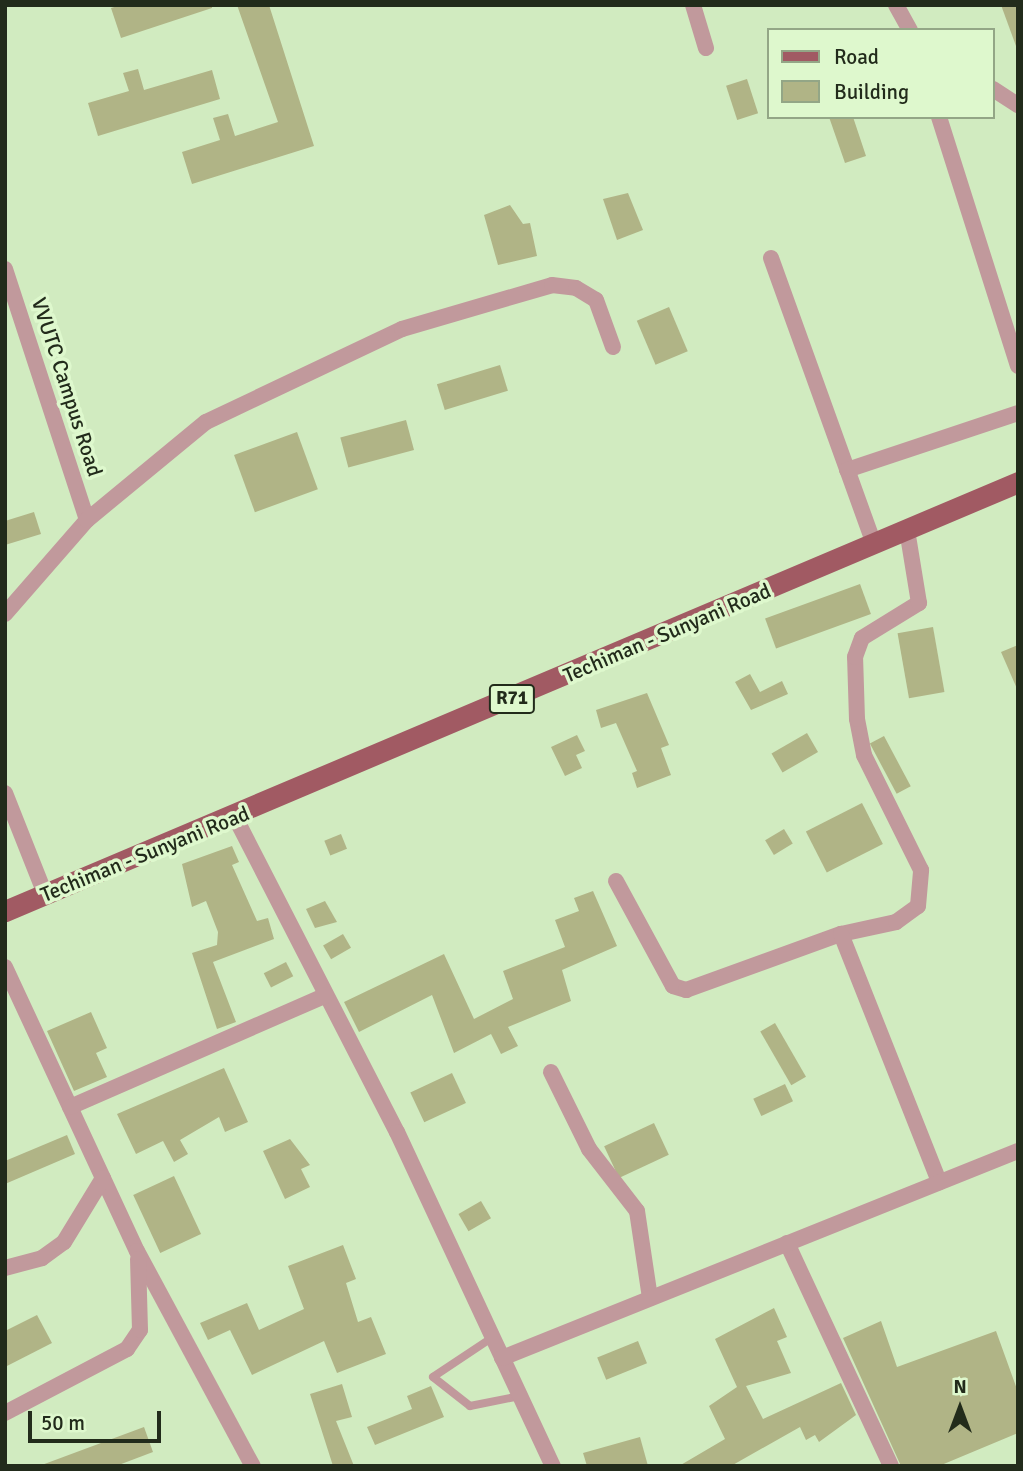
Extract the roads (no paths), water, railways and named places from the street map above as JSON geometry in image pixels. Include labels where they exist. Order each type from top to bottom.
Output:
[{"type":"main road","name":"Techiman - Sunyani Road","points":[[5,911],[235,817],[1018,482]]},
{"type":"street","points":[[693,5],[706,48]]},
{"type":"street","points":[[896,5],[910,28]]},
{"type":"street","points":[[995,90],[1018,106]]},
{"type":"street","points":[[940,119],[1018,366]]},
{"type":"street","points":[[771,258],[874,544]]},
{"type":"street","name":"VVUTC Campus Road","points":[[5,269],[87,520]]},
{"type":"street","points":[[5,614],[87,520],[206,422],[402,329],[552,285],[576,288],[596,300],[613,347]]},
{"type":"street","points":[[848,470],[1018,413]]},
{"type":"street","points":[[616,881],[673,986],[686,990],[841,934],[896,922],[918,906],[922,889],[921,870],[864,755],[857,719],[855,657],[862,638],[919,604],[907,530]]},
{"type":"street","points":[[5,793],[45,894]]},
{"type":"street","points":[[235,817],[326,995],[553,1466]]},
{"type":"street","points":[[841,934],[939,1182]]},
{"type":"street","points":[[5,967],[137,1251],[253,1466]]},
{"type":"street","points":[[70,1107],[326,995]]},
{"type":"street","points":[[551,1072],[589,1149],[637,1211],[648,1250],[650,1298]]},
{"type":"street","points":[[502,1358],[1018,1150]]},
{"type":"street","points":[[5,1268],[43,1258],[64,1242],[103,1178]]},
{"type":"street","points":[[787,1243],[891,1466]]},
{"type":"street","points":[[5,1413],[127,1349],[140,1330],[137,1251]]},
{"type":"lane","points":[[493,1337],[433,1377],[470,1406],[520,1396]]}]
